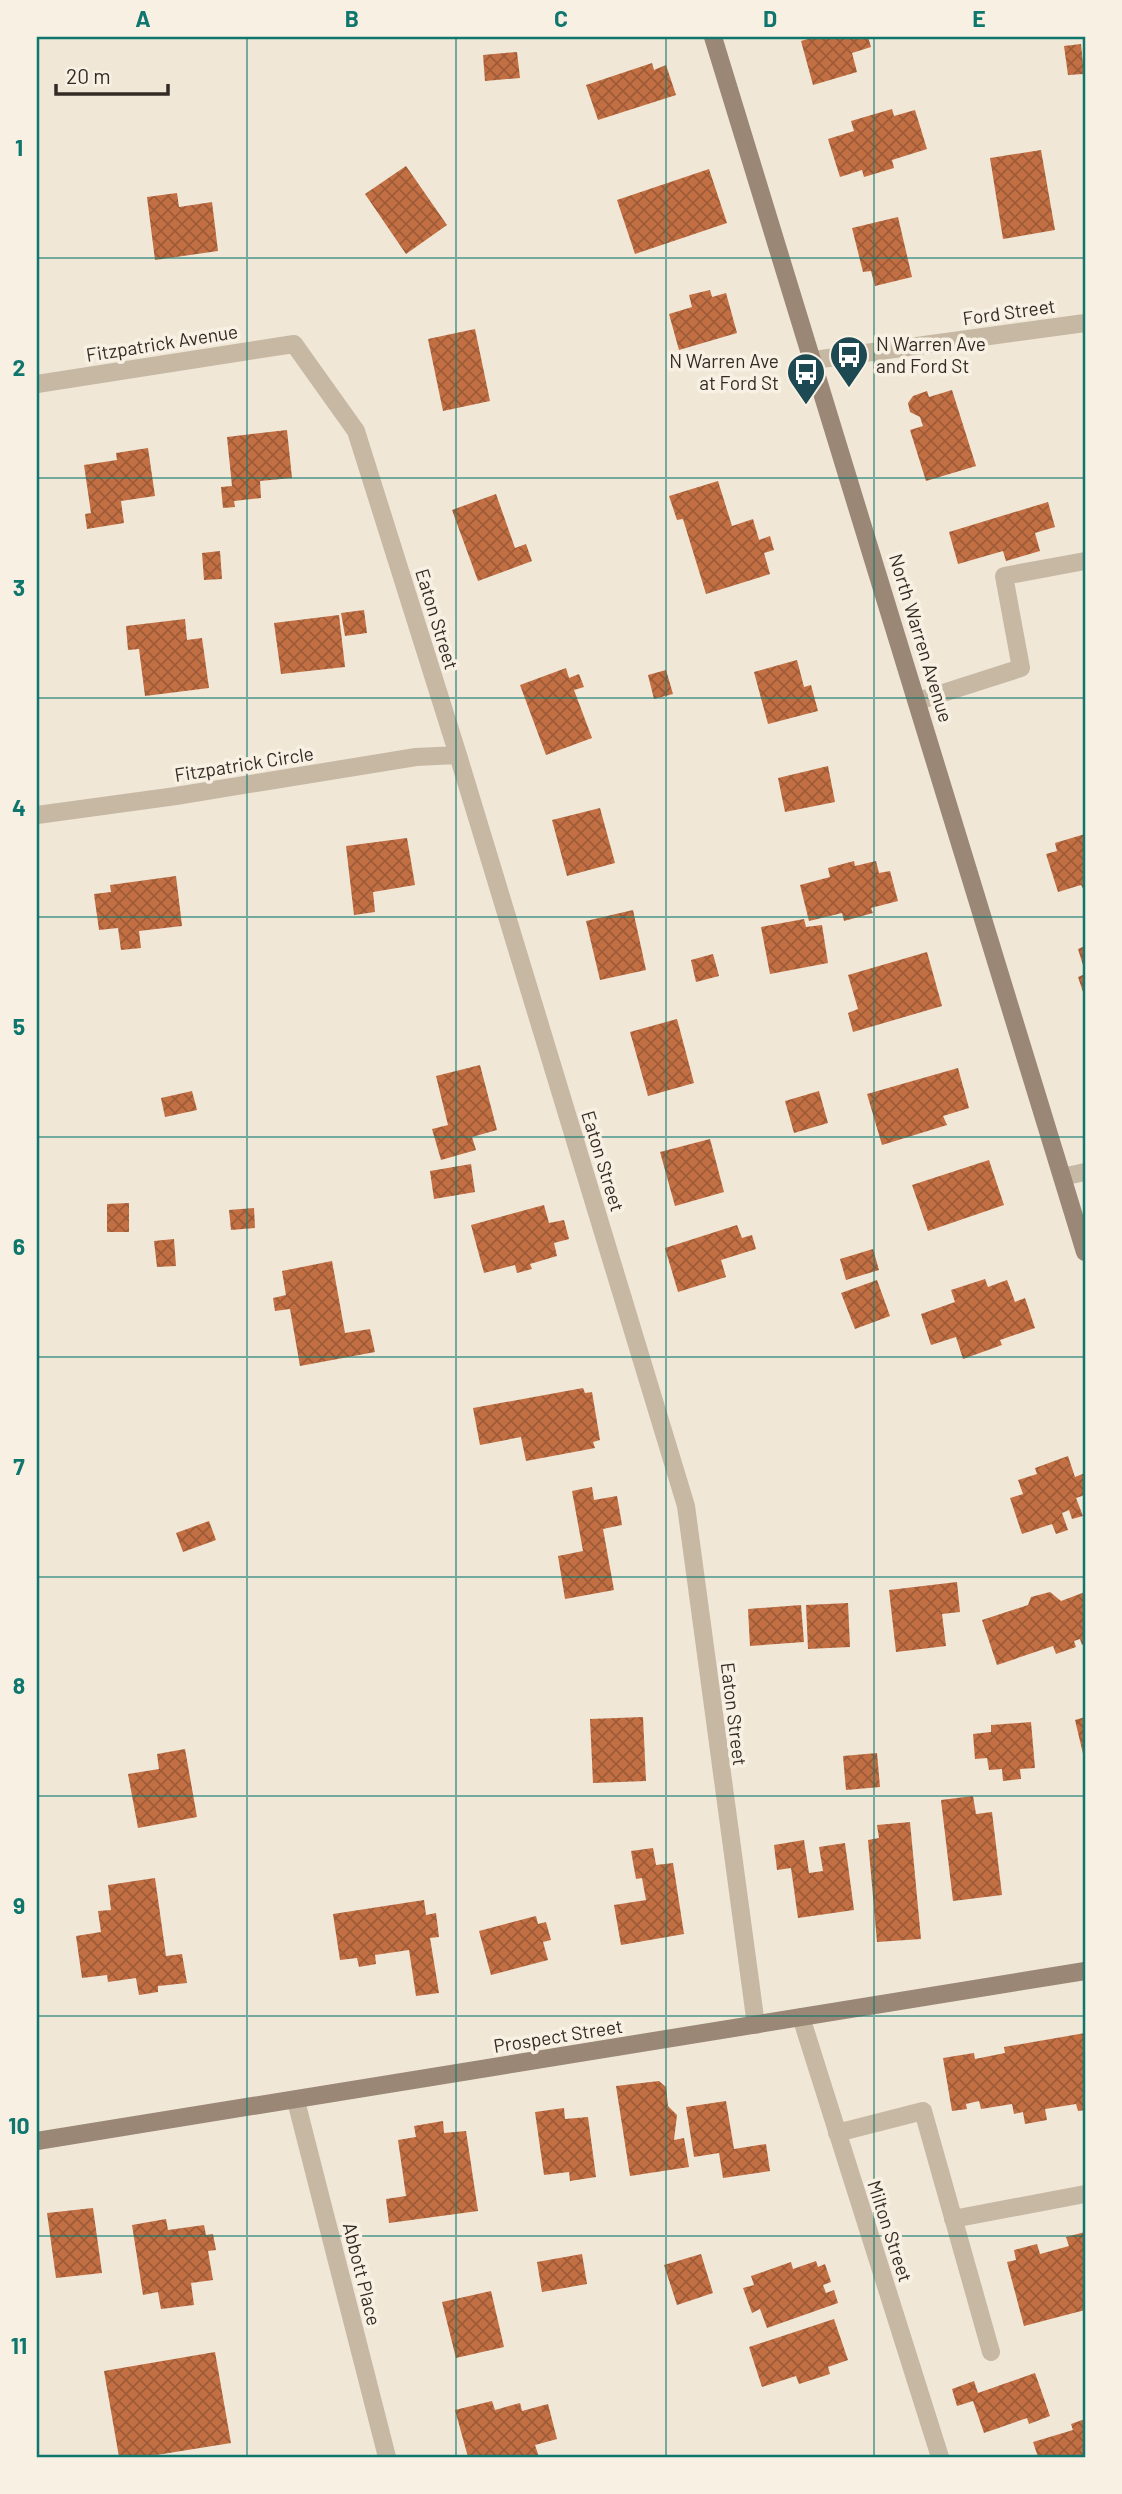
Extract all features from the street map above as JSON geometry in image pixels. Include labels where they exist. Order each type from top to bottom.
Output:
[{"type":"street","name":"North Warren Avenue","points":[[713,37],[1085,1252]]},
{"type":"street","name":"Ford Street","points":[[814,360],[1085,323]]},
{"type":"street","name":"Fitzpatrick Avenue","points":[[37,384],[294,344]]},
{"type":"street","name":"Eaton Street","points":[[294,344],[356,431],[458,755],[686,1506],[756,2025]]},
{"type":"street","points":[[918,701],[1021,668],[1004,576],[1085,561]]},
{"type":"street","name":"Fitzpatrick Circle","points":[[37,815],[176,796],[416,757],[458,755]]},
{"type":"street","points":[[1062,1177],[1085,1172]]},
{"type":"street","name":"Prospect Street","points":[[37,2141],[1085,1971]]},
{"type":"street","name":"Milton Street","points":[[801,2018],[940,2457]]},
{"type":"street","name":"Abbott Place","points":[[296,2101],[387,2457]]},
{"type":"street","points":[[837,2133],[923,2111],[990,2352]]},
{"type":"street","points":[[953,2219],[1085,2194]]},
{"type":"building","points":[[814,37],[868,37],[871,47],[852,53],[857,72],[813,85],[801,41]]},
{"type":"building","points":[[1081,44],[1084,74],[1068,75],[1064,46]]},
{"type":"building","points":[[517,52],[520,78],[485,81],[483,55]]},
{"type":"building","points":[[652,63],[654,70],[666,65],[676,95],[598,120],[586,85]]},
{"type":"building","points":[[892,109],[894,116],[915,110],[927,149],[892,160],[894,168],[864,177],[862,170],[840,177],[828,139],[854,131],[851,121]]},
{"type":"building","points":[[1041,150],[1055,230],[1003,239],[990,158]]},
{"type":"building","points":[[406,166],[447,225],[406,254],[365,194]]},
{"type":"building","points":[[709,169],[727,223],[635,254],[617,200]]},
{"type":"building","points":[[177,193],[179,207],[212,202],[218,251],[155,260],[147,197]]},
{"type":"building","points":[[898,217],[912,277],[875,286],[871,271],[863,272],[852,228]]},
{"type":"building","points":[[710,290],[712,297],[726,293],[737,333],[679,350],[669,314],[692,307],[689,295]]},
{"type":"building","points":[[475,329],[490,401],[443,411],[428,339]]},
{"type":"building","points":[[952,390],[976,466],[926,481],[910,430],[923,426],[920,417],[910,412],[908,403],[913,396],[927,391],[929,397]]},
{"type":"building","points":[[287,430],[292,478],[260,481],[261,498],[234,501],[235,507],[223,508],[221,487],[232,486],[227,437]]},
{"type":"building","points":[[148,448],[155,496],[121,501],[124,523],[87,529],[85,514],[91,513],[84,465],[117,460],[116,453]]},
{"type":"building","points":[[718,481],[732,526],[753,519],[759,540],[770,536],[774,550],[764,553],[770,574],[706,594],[683,519],[677,520],[669,496]]},
{"type":"building","points":[[496,494],[515,548],[526,544],[532,561],[478,581],[452,510]]},
{"type":"building","points":[[1048,502],[1055,527],[1035,533],[1040,551],[1006,561],[1003,551],[958,564],[949,532]]},
{"type":"building","points":[[220,551],[222,579],[204,580],[202,553]]},
{"type":"building","points":[[364,610],[367,633],[345,636],[341,613]]},
{"type":"building","points":[[339,615],[345,667],[281,674],[274,623]]},
{"type":"building","points":[[185,619],[187,640],[202,638],[209,688],[145,696],[139,649],[128,650],[126,626]]},
{"type":"building","points":[[797,660],[804,687],[811,685],[818,711],[768,724],[754,672]]},
{"type":"building","points":[[566,668],[569,678],[579,674],[584,687],[574,690],[592,738],[546,755],[520,685]]},
{"type":"building","points":[[666,670],[673,694],[654,699],[648,675]]},
{"type":"building","points":[[828,766],[835,802],[785,812],[778,778]]},
{"type":"building","points":[[600,808],[615,863],[567,876],[552,820]]},
{"type":"building","points":[[1085,834],[1085,892],[1081,885],[1058,892],[1046,854],[1057,851],[1055,843]]},
{"type":"building","points":[[407,838],[415,885],[373,892],[375,912],[354,915],[346,846]]},
{"type":"building","points":[[854,861],[855,866],[876,861],[879,873],[890,871],[898,901],[871,908],[873,913],[844,921],[842,913],[809,921],[800,885],[830,877],[828,868]]},
{"type":"building","points":[[176,876],[182,926],[139,931],[141,948],[121,950],[118,928],[99,930],[94,894],[111,892],[110,885]]},
{"type":"building","points":[[633,910],[646,970],[600,980],[586,921]]},
{"type":"building","points":[[804,919],[806,927],[822,925],[828,963],[770,974],[761,927]]},
{"type":"building","points":[[1085,946],[1085,972],[1078,949]]},
{"type":"building","points":[[927,952],[942,1006],[853,1032],[848,1013],[858,1009],[848,975]]},
{"type":"building","points":[[713,954],[719,976],[696,982],[691,960]]},
{"type":"building","points":[[1085,974],[1085,998],[1078,977]]},
{"type":"building","points":[[677,1019],[694,1083],[648,1096],[630,1032]]},
{"type":"building","points":[[480,1065],[497,1130],[472,1137],[476,1150],[441,1160],[432,1129],[448,1125],[436,1076]]},
{"type":"building","points":[[958,1068],[969,1108],[943,1116],[947,1125],[882,1145],[867,1094]]},
{"type":"building","points":[[192,1091],[197,1110],[165,1117],[161,1098]]},
{"type":"building","points":[[819,1091],[828,1123],[794,1133],[785,1101]]},
{"type":"building","points":[[710,1139],[724,1192],[675,1206],[660,1152]]},
{"type":"building","points":[[989,1160],[1004,1205],[928,1231],[912,1185]]},
{"type":"building","points":[[471,1164],[475,1192],[434,1199],[430,1171]]},
{"type":"building","points":[[129,1203],[129,1232],[107,1232],[107,1204]]},
{"type":"building","points":[[544,1205],[549,1223],[564,1220],[569,1239],[554,1243],[557,1256],[530,1264],[532,1269],[517,1273],[515,1265],[484,1273],[471,1225]]},
{"type":"building","points":[[254,1208],[255,1228],[231,1230],[229,1210]]},
{"type":"building","points":[[737,1225],[742,1238],[752,1235],[756,1249],[721,1260],[726,1277],[678,1292],[665,1248]]},
{"type":"building","points":[[174,1239],[176,1266],[157,1267],[154,1241]]},
{"type":"building","points":[[873,1249],[879,1270],[846,1280],[840,1259]]},
{"type":"building","points":[[332,1261],[345,1333],[370,1329],[375,1352],[300,1366],[290,1309],[275,1311],[273,1298],[286,1295],[282,1271]]},
{"type":"building","points":[[985,1279],[988,1287],[1007,1280],[1015,1302],[1025,1298],[1035,1328],[1000,1340],[1002,1345],[963,1359],[956,1337],[931,1345],[921,1314],[955,1302],[951,1290]]},
{"type":"building","points":[[877,1280],[890,1316],[855,1329],[841,1293]]},
{"type":"building","points":[[583,1388],[585,1393],[592,1392],[600,1440],[593,1442],[595,1448],[526,1461],[521,1437],[480,1445],[473,1408]]},
{"type":"building","points":[[1068,1456],[1075,1477],[1085,1473],[1085,1495],[1076,1498],[1083,1516],[1072,1519],[1069,1510],[1062,1513],[1068,1530],[1056,1534],[1052,1524],[1022,1534],[1010,1498],[1023,1494],[1018,1480],[1037,1474],[1035,1468]]},
{"type":"building","points":[[592,1487],[594,1500],[617,1496],[622,1525],[603,1529],[614,1590],[565,1599],[558,1556],[583,1551],[572,1491]]},
{"type":"building","points":[[209,1521],[216,1540],[183,1552],[176,1533]]},
{"type":"building","points":[[957,1582],[960,1612],[942,1614],[946,1646],[896,1652],[889,1590]]},
{"type":"building","points":[[1050,1592],[1061,1601],[1085,1592],[1085,1644],[1082,1645],[1080,1639],[1074,1641],[1076,1647],[1056,1654],[1053,1646],[997,1665],[982,1620],[1028,1605],[1031,1597]]},
{"type":"building","points":[[848,1603],[850,1647],[808,1649],[806,1605]]},
{"type":"building","points":[[801,1605],[804,1642],[750,1646],[748,1609]]},
{"type":"building","points":[[643,1717],[646,1781],[593,1783],[590,1719]]},
{"type":"building","points":[[1085,1717],[1085,1758],[1084,1758],[1075,1720]]},
{"type":"building","points":[[1031,1722],[1035,1768],[1020,1769],[1021,1779],[1003,1781],[1002,1769],[989,1770],[987,1758],[975,1759],[973,1734],[991,1732],[991,1725]]},
{"type":"building","points":[[185,1749],[197,1817],[138,1828],[128,1774],[159,1769],[157,1754]]},
{"type":"building","points":[[877,1753],[880,1787],[846,1790],[843,1756]]},
{"type":"building","points":[[973,1796],[976,1814],[992,1812],[1002,1895],[953,1901],[941,1800]]},
{"type":"building","points":[[910,1822],[921,1939],[877,1942],[868,1840],[879,1838],[877,1825]]},
{"type":"building","points":[[804,1840],[809,1873],[823,1871],[819,1847],[845,1843],[854,1910],[798,1918],[791,1868],[777,1870],[774,1845]]},
{"type":"building","points":[[653,1848],[656,1865],[673,1863],[684,1934],[621,1945],[614,1905],[646,1900],[642,1878],[636,1879],[631,1851]]},
{"type":"building","points":[[155,1878],[166,1956],[182,1954],[187,1983],[158,1986],[158,1992],[139,1995],[136,1978],[108,1982],[107,1975],[82,1978],[76,1936],[101,1932],[98,1911],[111,1910],[108,1885]]},
{"type":"building","points":[[424,1900],[426,1915],[436,1913],[439,1937],[430,1938],[439,1993],[416,1996],[409,1950],[375,1955],[376,1964],[359,1967],[357,1958],[340,1960],[333,1914]]},
{"type":"building","points":[[536,1916],[538,1924],[546,1922],[551,1940],[543,1942],[548,1960],[491,1975],[479,1931]]},
{"type":"building","points":[[1085,2033],[1085,2110],[1078,2111],[1076,2104],[1045,2109],[1047,2120],[1025,2124],[1023,2112],[1014,2114],[1012,2104],[981,2109],[979,2101],[966,2104],[967,2109],[952,2111],[943,2058],[974,2053],[975,2059],[1005,2053],[1004,2047]]},
{"type":"building","points":[[659,2081],[666,2087],[668,2106],[677,2115],[674,2140],[684,2138],[689,2167],[630,2176],[616,2086]]},
{"type":"building","points":[[726,2101],[734,2149],[766,2144],[770,2171],[723,2178],[719,2153],[694,2157],[686,2107]]},
{"type":"building","points":[[564,2108],[565,2119],[588,2117],[596,2177],[570,2181],[569,2172],[544,2175],[535,2112]]},
{"type":"building","points":[[443,2121],[444,2133],[466,2131],[478,2211],[389,2223],[386,2199],[406,2196],[398,2140],[416,2137],[414,2126]]},
{"type":"building","points":[[93,2208],[102,2273],[56,2278],[47,2213]]},
{"type":"building","points":[[166,2219],[168,2230],[204,2225],[206,2235],[213,2234],[216,2250],[208,2251],[213,2280],[191,2283],[194,2305],[161,2309],[158,2292],[143,2295],[132,2225]]},
{"type":"building","points":[[1085,2232],[1085,2310],[1024,2326],[1007,2262],[1016,2260],[1014,2250],[1037,2244],[1040,2254],[1069,2246],[1066,2237]]},
{"type":"building","points":[[582,2254],[587,2284],[542,2292],[537,2262]]},
{"type":"building","points":[[701,2254],[713,2293],[677,2305],[664,2265]]},
{"type":"building","points":[[816,2261],[818,2267],[825,2264],[831,2282],[823,2285],[826,2293],[834,2290],[838,2303],[767,2328],[760,2309],[752,2313],[743,2288],[754,2285],[751,2276],[791,2262],[793,2269]]},
{"type":"building","points":[[491,2291],[504,2347],[456,2358],[442,2302]]},
{"type":"building","points":[[834,2319],[848,2360],[828,2367],[830,2374],[799,2384],[796,2376],[762,2387],[749,2347]]},
{"type":"building","points":[[215,2352],[231,2443],[144,2457],[119,2457],[104,2371]]},
{"type":"building","points":[[1035,2373],[1050,2416],[1029,2424],[1027,2418],[984,2433],[973,2401],[957,2406],[952,2389],[974,2381],[978,2393]]},
{"type":"building","points":[[492,2401],[495,2410],[520,2403],[522,2411],[548,2404],[557,2439],[535,2445],[539,2457],[468,2457],[455,2410]]},
{"type":"building","points":[[1085,2419],[1085,2457],[1038,2457],[1033,2442],[1073,2430],[1071,2424]]},
{"type":"place","name":"N Warren Ave and Ford St","points":[[849,389]]},
{"type":"place","name":"N Warren Ave at Ford St","points":[[806,406]]}]
